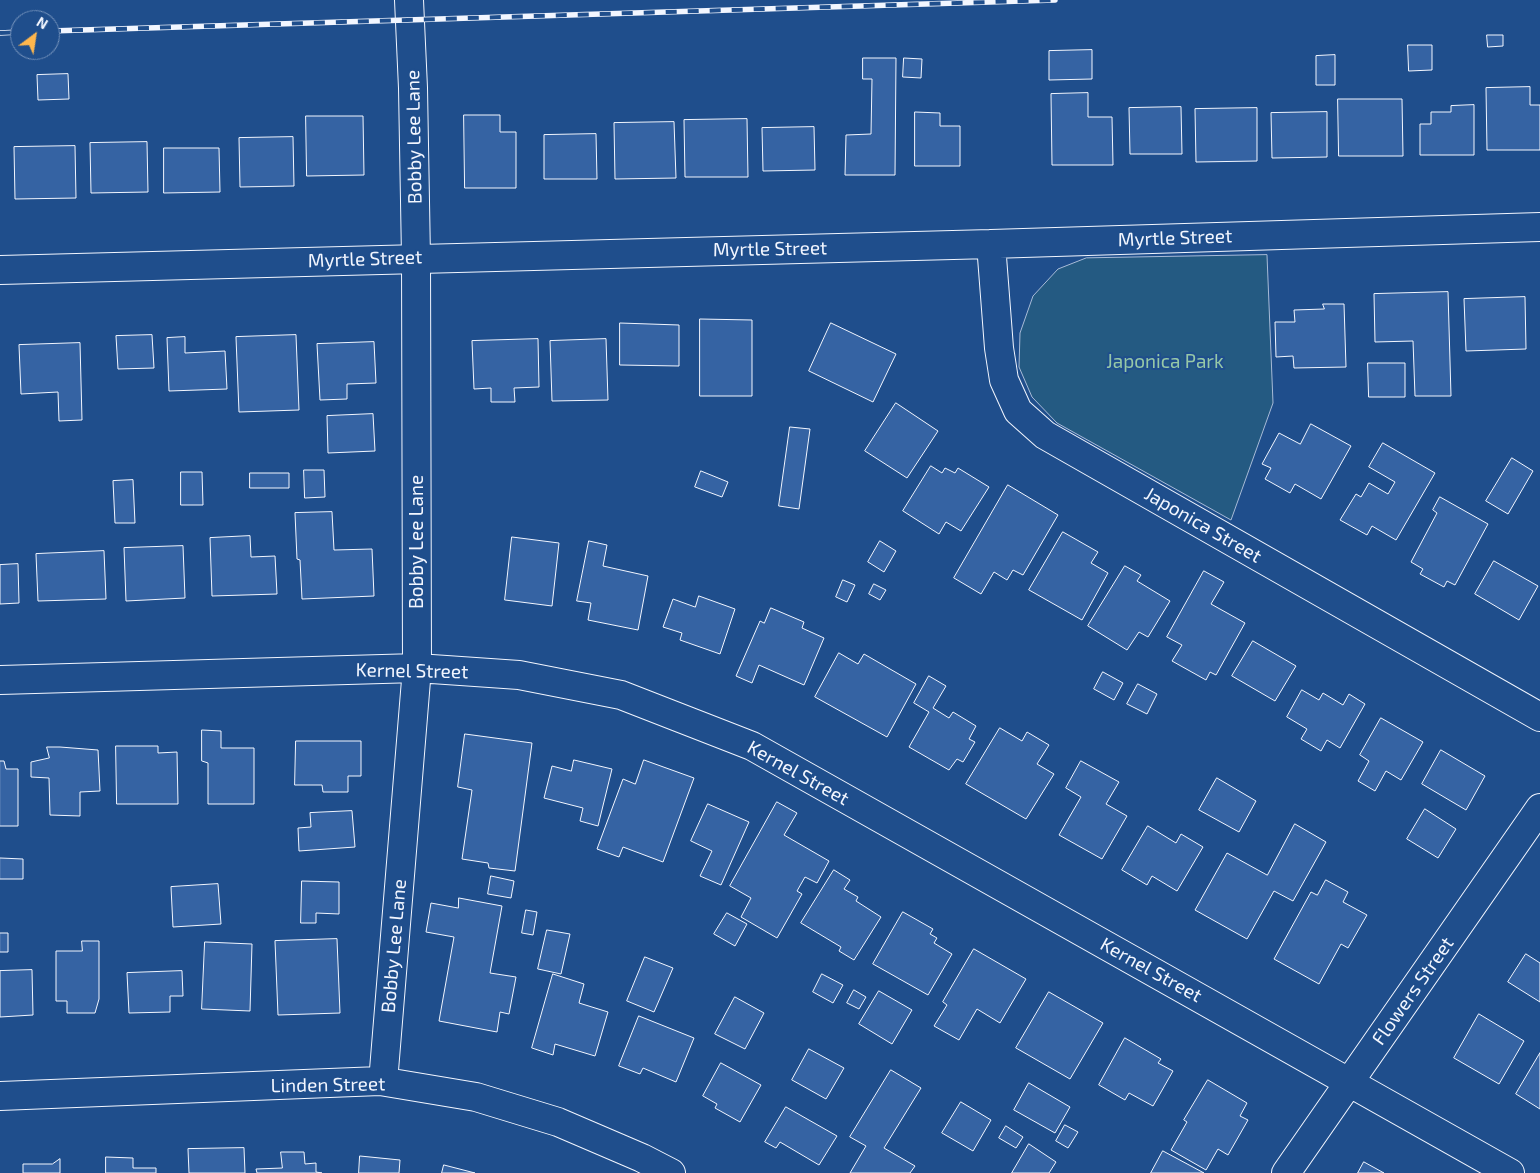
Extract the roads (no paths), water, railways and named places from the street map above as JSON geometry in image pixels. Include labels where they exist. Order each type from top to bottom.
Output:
[{"type":"street","name":"Bobby Lee Lane","points":[[380,1081],[385,1060],[417,668],[416,258],[413,88],[409,0]]},
{"type":"street","name":"Myrtle Street","points":[[0,270],[991,244],[1540,227]]},
{"type":"street","name":"Japonica Street","points":[[991,244],[999,348],[1004,380],[1018,411],[1045,435],[1540,717]]},
{"type":"street","name":"Kernel Street","points":[[0,680],[417,668],[519,675],[621,695],[752,746],[1510,1173]]},
{"type":"street","name":"Flowers Street","points":[[1286,1173],[1540,808]]},
{"type":"street","name":"Linden Street","points":[[0,1096],[380,1081],[476,1097],[558,1122],[642,1158],[671,1173]]},
{"type":"railway","points":[[60,31],[1055,0]]},
{"type":"railway","points":[[0,33],[10,32]]},
{"type":"park label","name":"Japonica Park","points":[[1165,362]]}]
